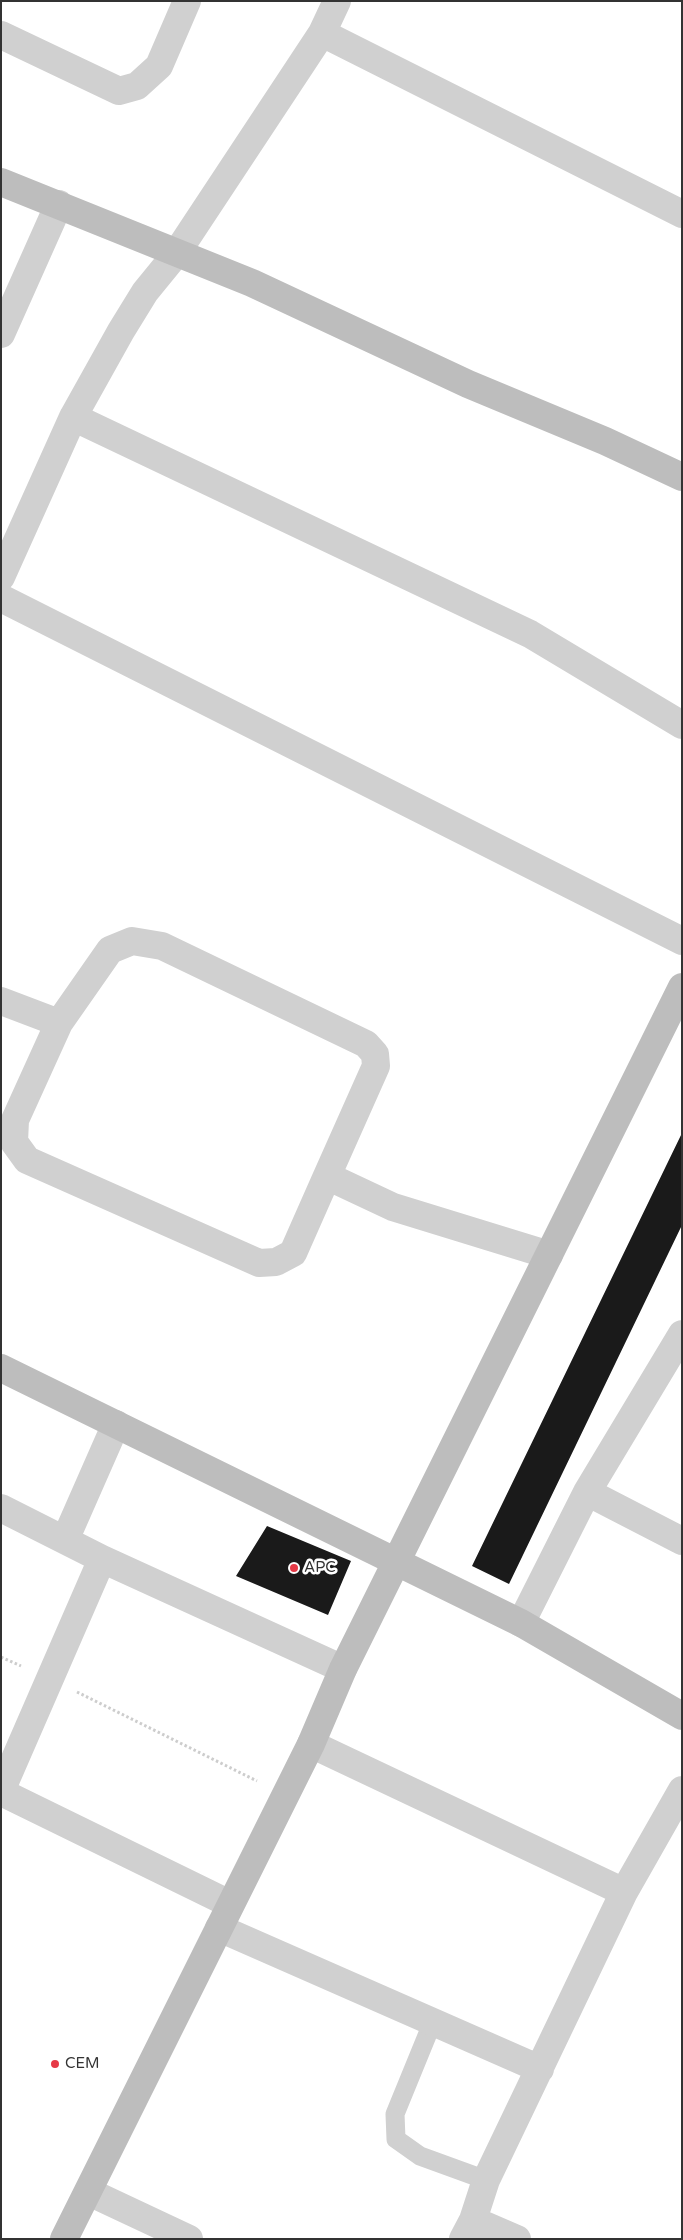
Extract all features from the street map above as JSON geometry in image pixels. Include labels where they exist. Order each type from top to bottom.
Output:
[{"type":"street","points":[[1,35],[119,91],[137,86],[159,66],[187,1]]},
{"type":"street","points":[[1,577],[73,417],[145,292],[176,254],[322,33],[337,1]]},
{"type":"street","points":[[322,33],[682,214]]},
{"type":"street","points":[[1,182],[252,283],[468,384],[605,440],[682,477]]},
{"type":"street","points":[[1,334],[59,204]]},
{"type":"street","points":[[73,417],[530,634],[682,725]]},
{"type":"street","points":[[1,598],[682,941]]},
{"type":"street","points":[[132,941],[162,946],[366,1044],[375,1054],[376,1066],[327,1176],[293,1253],[276,1262],[259,1263],[26,1160],[14,1142],[15,1120],[59,1022],[110,950],[132,941]]},
{"type":"street","points":[[64,2239],[311,1744],[343,1669],[682,987]]},
{"type":"street","points":[[1,1001],[59,1022]]},
{"type":"street","points":[[327,1176],[393,1207],[548,1255]]},
{"type":"street","points":[[522,1623],[587,1492],[682,1334]]},
{"type":"street","points":[[1,1368],[522,1623],[682,1716]]},
{"type":"street","points":[[65,1540],[116,1424]]},
{"type":"street","points":[[587,1492],[682,1540]]},
{"type":"street","points":[[1,1508],[102,1558],[343,1669]]},
{"type":"street","points":[[102,1558],[1,1792],[225,1916],[433,2021],[540,2069]]},
{"type":"street","points":[[311,1744],[624,1892]]},
{"type":"street","points":[[517,2239],[468,2229],[486,2180],[624,1892],[682,1790]]},
{"type":"street","points":[[89,2192],[189,2239]]},
{"type":"lane","points":[[433,2021],[395,2114],[396,2139],[420,2156],[486,2180]]},
{"type":"path","points":[[1,1657],[50,1678],[285,1794]]},
{"type":"building","points":[[682,1133],[682,1225],[509,1584],[472,1566]]},
{"type":"building","name":"APC","points":[[267,1526],[351,1561],[328,1615],[236,1576]]},
{"type":"place","name":"APC","points":[[294,1568]]},
{"type":"place","name":"CEM","points":[[55,2064]]}]
